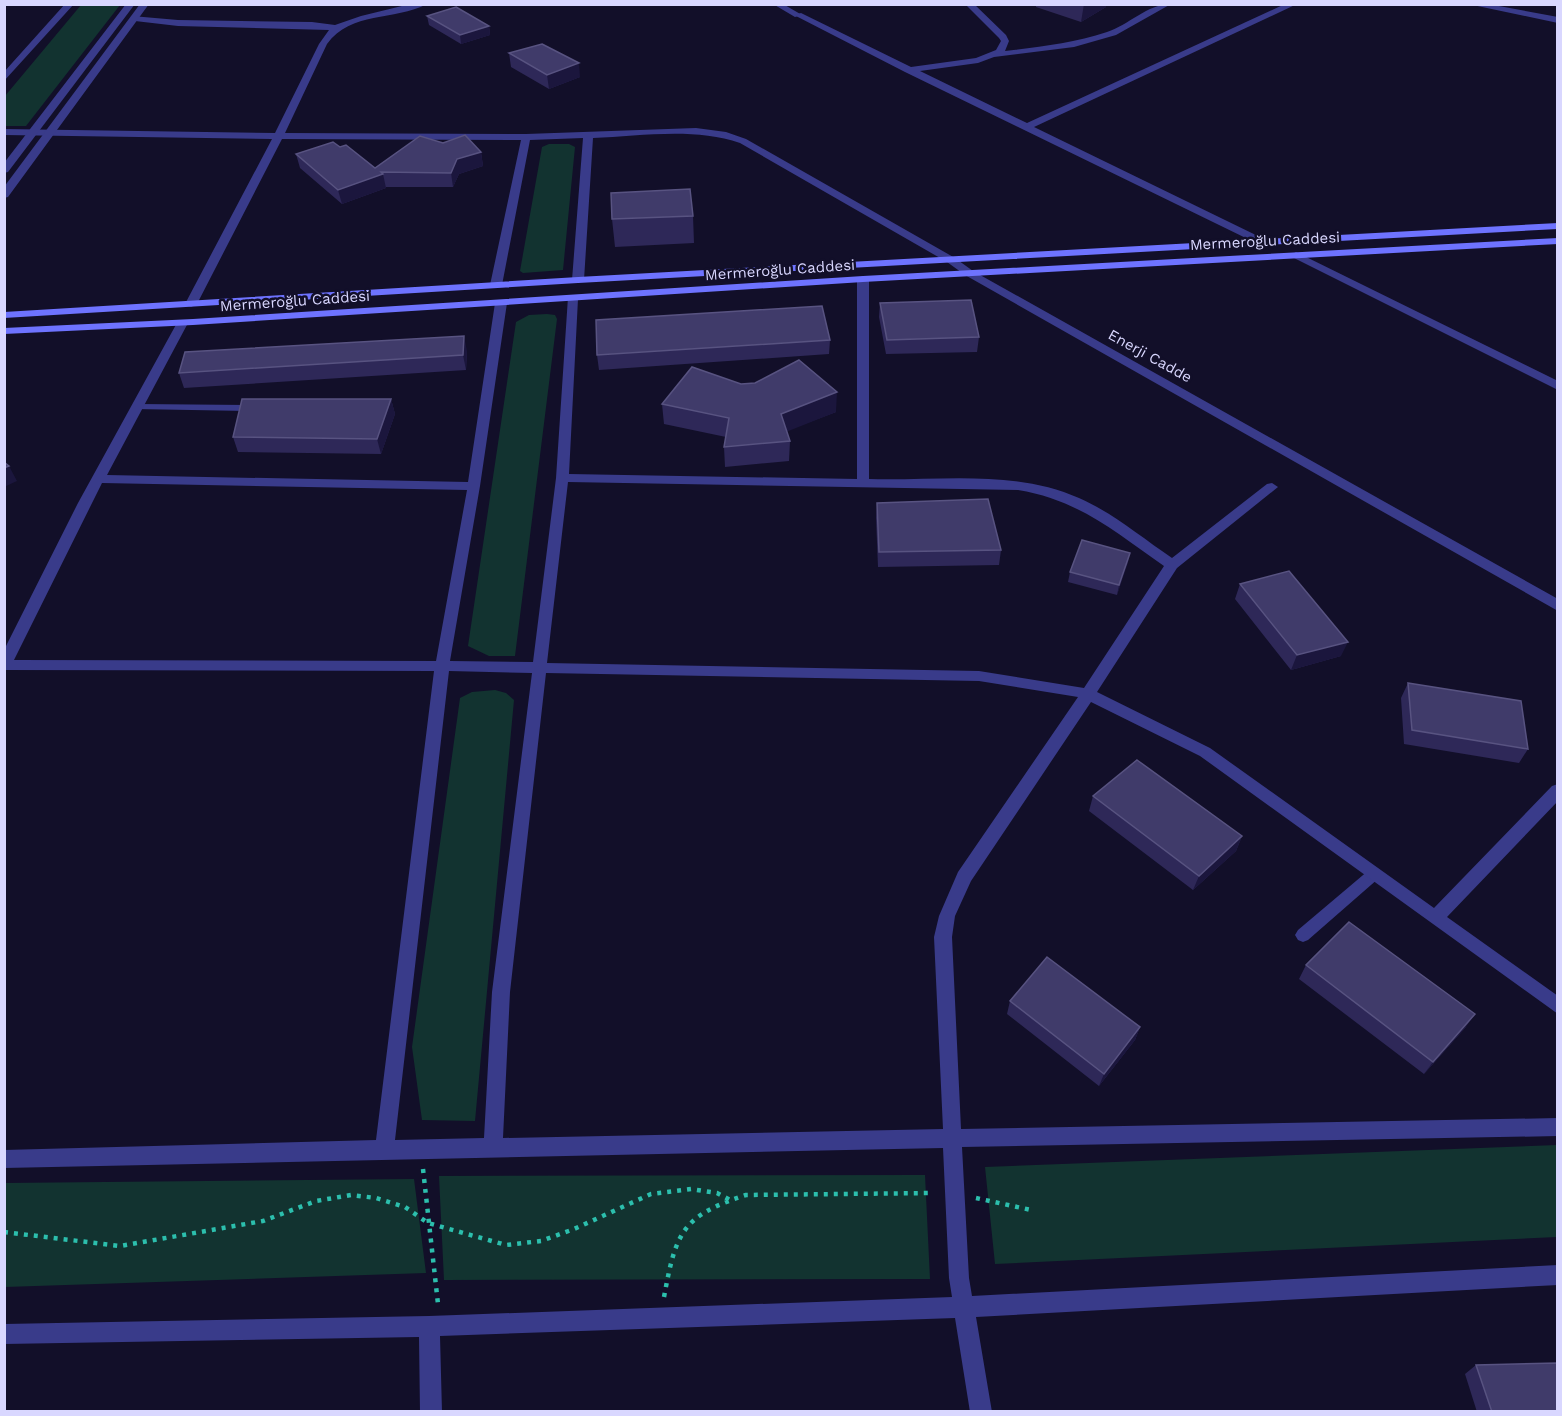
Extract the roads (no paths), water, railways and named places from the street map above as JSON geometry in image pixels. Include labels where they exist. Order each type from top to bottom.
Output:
[{"type":"main road","name":"Mermeroğlu Caddesi","points":[[7,314],[1260,241],[1557,226]]},
{"type":"main road","name":"Mermeroğlu Caddesi","points":[[4,331],[182,323],[863,279],[1557,241]]},
{"type":"street","points":[[4,78],[70,4]]},
{"type":"street","points":[[4,170],[34,134],[131,4]]},
{"type":"street","points":[[4,195],[145,4]]},
{"type":"street","points":[[135,18],[178,23],[312,25],[337,28],[423,4]]},
{"type":"street","points":[[969,4],[1003,37],[1004,46],[996,55]]},
{"type":"street","points":[[908,70],[1071,45],[1113,33],[1167,4]]},
{"type":"street","points":[[1026,127],[1293,4]]},
{"type":"street","points":[[1472,4],[1557,20]]},
{"type":"street","points":[[798,15],[1260,241]]},
{"type":"street","points":[[191,304],[279,136],[324,44],[337,28]]},
{"type":"street","name":"Enerji Cadde","points":[[4,132],[279,136],[526,136],[696,131],[726,135],[743,141],[951,260],[969,273],[1557,606]]},
{"type":"street","points":[[578,280],[588,134]]},
{"type":"street","points":[[496,285],[526,136]]},
{"type":"street","points":[[1296,255],[1557,386]]},
{"type":"street","points":[[863,279],[863,482]]},
{"type":"street","points":[[493,1148],[501,992],[562,478],[572,299]]},
{"type":"street","points":[[384,1149],[442,666],[474,486],[501,303]]},
{"type":"street","points":[[182,323],[98,478],[5,665],[539,667],[979,676],[1064,688],[1088,694],[1133,714],[1205,752],[1557,1006]]},
{"type":"street","points":[[98,478],[474,486]]},
{"type":"street","points":[[562,478],[863,482],[1034,488],[1078,501],[1110,519],[1135,540],[1172,565]]},
{"type":"street","points":[[981,1412],[959,1278],[943,937],[947,916],[964,877],[1172,565],[1272,487]]},
{"type":"street","points":[[1435,918],[1557,790]]},
{"type":"street","points":[[4,1159],[420,1148],[951,1140],[1557,1127]]},
{"type":"street","points":[[4,1334],[435,1326],[964,1307],[1557,1275]]},
{"type":"street","points":[[431,1412],[435,1326]]},
{"type":"lane","points":[[776,4],[798,15]]},
{"type":"lane","points":[[138,407],[248,408]]},
{"type":"lane","points":[[1303,935],[1374,874]]}]
